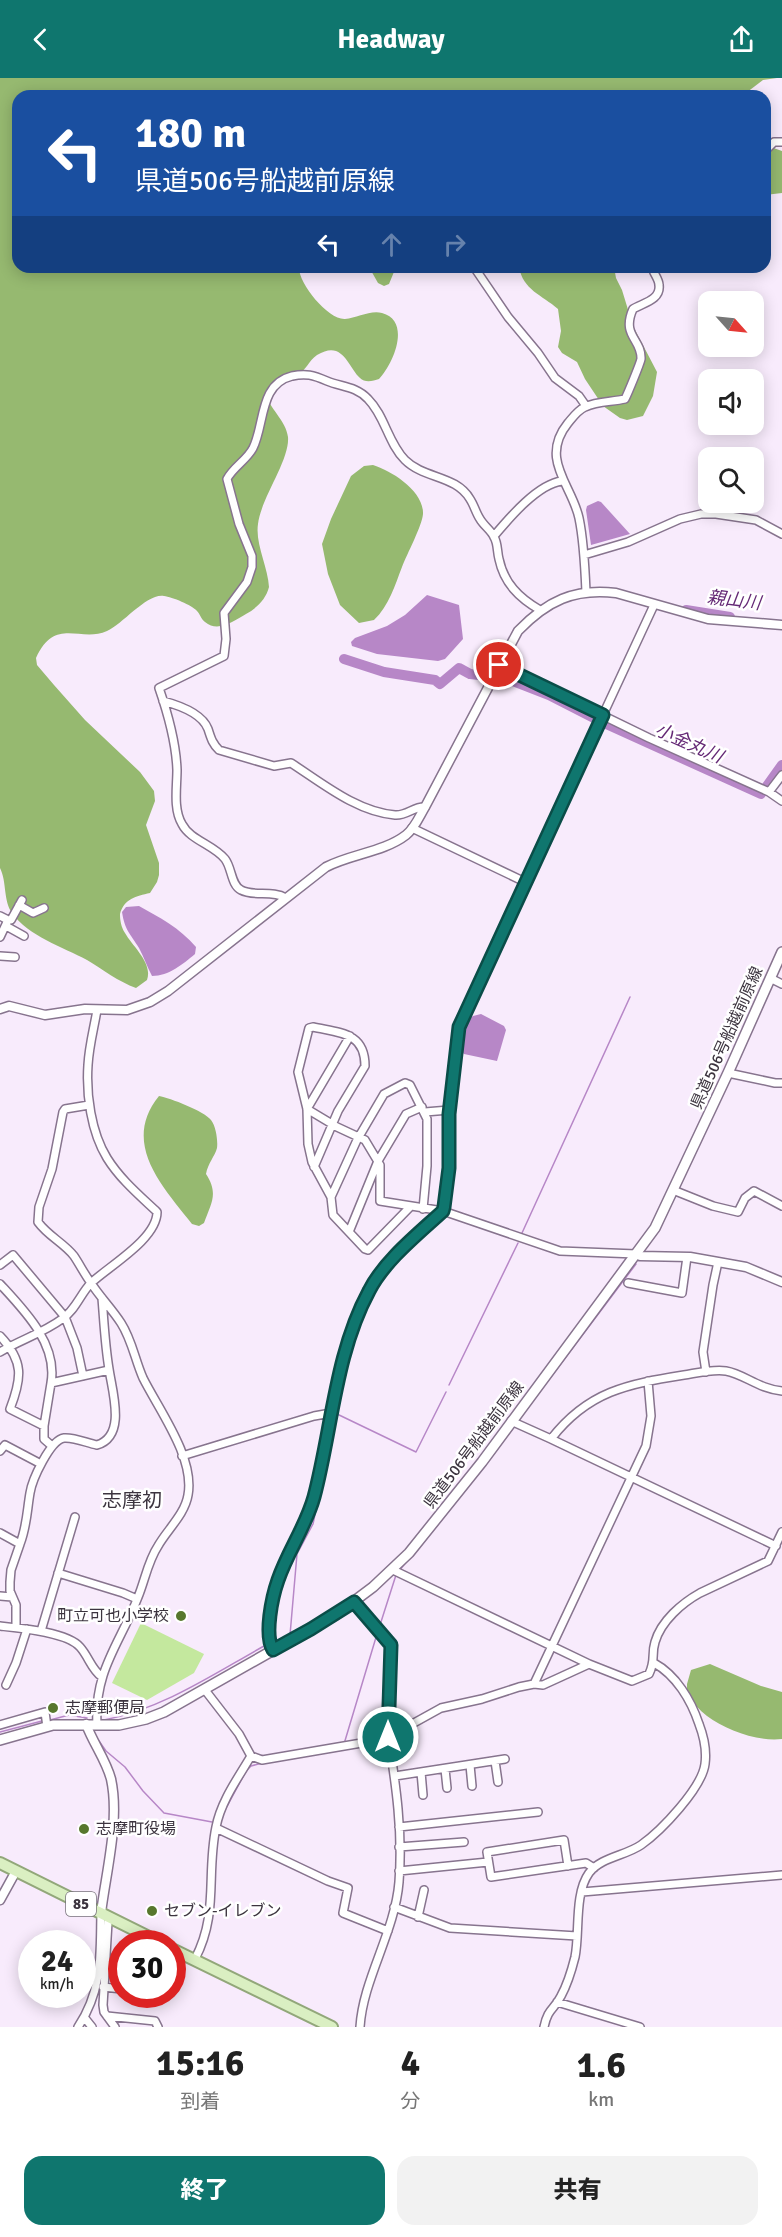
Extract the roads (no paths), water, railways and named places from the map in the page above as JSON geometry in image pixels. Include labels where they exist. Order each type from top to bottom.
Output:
[{"type":"main road","name":"県道506号船越前原線","points":[[0,1740],[47,1727],[119,1725],[164,1712],[311,1629],[354,1602],[396,1571],[453,1499],[655,1228],[782,952]]},
{"type":"main road","name":"85","points":[[0,1863],[134,1930]]},
{"type":"main road","points":[[186,1955],[332,2027]]},
{"type":"street","points":[[478,273],[508,317],[555,378],[574,392],[586,406]]},
{"type":"street","points":[[586,592],[579,517],[571,495],[562,481],[557,458],[561,434],[578,411],[586,406],[625,399],[629,393],[641,359],[630,333],[630,317],[633,309],[648,303],[658,292],[659,283],[655,273]]},
{"type":"street","points":[[286,898],[273,893],[245,892],[239,889],[233,882],[232,872],[224,858],[183,827],[179,819],[175,787],[177,770],[174,746],[159,688],[224,656],[226,639],[224,613],[247,582],[252,567],[252,556],[239,524],[227,478],[252,451],[269,395],[275,384],[288,377],[305,374],[358,390],[381,416],[406,461],[454,483],[465,491],[480,521],[494,536],[506,580],[514,590],[540,610]]},
{"type":"street","points":[[494,536],[541,488],[562,481]]},
{"type":"street","points":[[584,555],[628,542],[680,519],[701,514],[756,520],[782,534]]},
{"type":"street","points":[[0,1009],[9,1006],[45,1015],[85,1009],[127,1010],[150,1002],[168,991],[326,867],[343,859],[384,847],[405,835],[425,807],[518,631],[540,610],[562,599],[586,592],[616,593],[708,619],[782,625]]},
{"type":"street","points":[[273,1650],[269,1643],[274,1592],[280,1573],[312,1505],[348,1344],[370,1289],[401,1251],[443,1211],[449,1168],[449,1110],[459,1027],[654,605]]},
{"type":"street","points":[[499,665],[769,792],[782,801]]},
{"type":"street","points":[[164,701],[189,711],[207,726],[213,744],[219,750],[274,766],[291,763],[351,801],[378,812],[405,815],[418,806],[425,807]]},
{"type":"street","points":[[769,792],[782,775]]},
{"type":"street","points":[[412,828],[525,882]]},
{"type":"street","points":[[0,938],[20,903],[33,913],[44,908]]},
{"type":"street","points":[[0,916],[24,936]]},
{"type":"street","points":[[0,956],[15,957]]},
{"type":"street","points":[[770,978],[782,984]]},
{"type":"street","points":[[0,1352],[65,1317],[90,1283],[142,1239],[154,1225],[157,1214],[134,1192],[108,1160],[99,1141],[89,1105],[88,1067],[97,1010]]},
{"type":"street","points":[[314,1167],[332,1124],[365,1066],[363,1048],[356,1039],[309,1028],[298,1072],[307,1109],[308,1144],[314,1167],[331,1197],[333,1215],[364,1250],[368,1250],[410,1207]]},
{"type":"street","points":[[307,1109],[350,1036]]},
{"type":"street","points":[[728,1072],[782,1084]]},
{"type":"street","points":[[331,1197],[360,1136],[384,1094],[405,1083],[410,1085],[427,1119],[427,1166],[423,1209]]},
{"type":"street","points":[[78,2027],[95,1995],[106,1916],[114,1818],[110,1779],[92,1725],[97,1696],[113,1648],[137,1599],[157,1546],[188,1497],[188,1476],[182,1456],[142,1377],[127,1335],[72,1254],[40,1225],[37,1214],[51,1169],[63,1112],[65,1109],[89,1105]]},
{"type":"street","points":[[307,1109],[332,1124],[360,1136],[370,1146],[378,1161],[381,1174],[380,1201],[443,1211],[560,1251],[687,1257],[746,1267],[782,1282]]},
{"type":"street","points":[[349,1232],[378,1161],[406,1114],[424,1109],[449,1110]]},
{"type":"street","points":[[673,1190],[735,1212],[738,1212],[745,1198],[754,1191],[782,1206]]},
{"type":"street","points":[[0,1265],[13,1255],[65,1317],[77,1348],[83,1376]]},
{"type":"street","points":[[628,1283],[682,1293],[687,1257]]},
{"type":"street","points":[[706,1372],[703,1352],[718,1262]]},
{"type":"street","points":[[0,1284],[31,1318],[40,1332],[53,1371],[44,1426],[44,1439],[52,1446]]},
{"type":"street","points":[[16,1627],[16,1605],[9,1591],[11,1570],[26,1530],[30,1493],[41,1464],[52,1446],[65,1438],[97,1445],[108,1439],[115,1419],[102,1298]]},
{"type":"street","points":[[0,1335],[10,1346],[20,1373],[18,1390],[10,1409],[44,1426]]},
{"type":"street","points":[[51,1383],[109,1370]]},
{"type":"street","points":[[551,1439],[582,1408],[624,1386],[648,1381],[724,1370],[758,1385],[782,1391]]},
{"type":"street","points":[[534,1684],[649,1436],[651,1416],[648,1381]]},
{"type":"street","points":[[182,1456],[314,1416],[331,1413]]},
{"type":"street","points":[[511,1421],[776,1546]]},
{"type":"street","points":[[0,1450],[5,1445],[41,1464]]},
{"type":"street","points":[[42,1631],[75,1517]]},
{"type":"street","points":[[396,1571],[589,1664],[632,1681],[649,1674],[654,1663],[655,1639],[680,1608],[700,1593],[768,1561],[782,1532]]},
{"type":"street","points":[[0,1533],[20,1544]]},
{"type":"street","points":[[58,1573],[137,1599]]},
{"type":"street","points":[[0,1596],[12,1597]]},
{"type":"street","points":[[354,1602],[391,1645],[388,1737],[395,1776],[399,1827],[398,1893],[388,1931],[362,2004],[360,2027]]},
{"type":"street","points":[[0,1626],[42,1631],[77,1644],[94,1671],[102,1677]]},
{"type":"street","points":[[6,1685],[27,1629]]},
{"type":"street","points":[[544,2027],[547,2014],[557,2002],[575,1958],[582,1885],[594,1868],[604,1861],[640,1846],[660,1829],[684,1803],[705,1765],[705,1740],[689,1700],[662,1667],[654,1663]]},
{"type":"street","points":[[205,1690],[239,1734],[251,1756],[262,1760],[356,1745],[388,1737],[423,1720],[441,1708],[534,1684],[543,1685],[589,1664]]},
{"type":"street","points":[[0,1725],[45,1712],[47,1727]]},
{"type":"street","points":[[195,1959],[208,1924],[216,1828],[229,1793],[251,1756]]},
{"type":"street","points":[[395,1776],[504,1759]]},
{"type":"street","points":[[495,1761],[498,1782]]},
{"type":"street","points":[[470,1765],[472,1786]]},
{"type":"street","points":[[445,1769],[447,1788]]},
{"type":"street","points":[[421,1772],[423,1795]]},
{"type":"street","points":[[399,1827],[538,1812]]},
{"type":"street","points":[[216,1828],[328,1881],[348,1888],[343,1913],[388,1931]]},
{"type":"street","points":[[568,1866],[564,1840],[486,1852],[491,1877],[568,1866],[586,1863],[594,1868]]},
{"type":"street","points":[[399,1847],[464,1842]]},
{"type":"street","points":[[399,1871],[488,1862]]},
{"type":"street","points":[[0,1900],[16,1871]]},
{"type":"street","points":[[582,1892],[782,1875]]},
{"type":"street","points":[[418,1917],[424,1890]]},
{"type":"street","points":[[394,1907],[461,1930],[577,1936]]},
{"type":"street","points":[[106,1916],[108,1922],[103,2005],[115,2027]]},
{"type":"street","points":[[104,1987],[108,1987]]},
{"type":"street","points":[[557,2002],[640,2027]]},
{"type":"street","points":[[107,2016],[154,2021],[158,2027]]},
{"type":"street","points":[[84,2017],[92,2027]]},
{"type":"waterway","name":"親山川","points":[[686,610],[730,617]]},
{"type":"waterway","name":"小金丸川","points":[[344,659],[384,672],[435,680],[440,684],[459,668],[470,674],[488,676]]},
{"type":"waterway","name":"小金丸川","points":[[500,676],[549,695],[594,718]]},
{"type":"waterway","name":"小金丸川","points":[[604,723],[761,794]]},
{"type":"waterway","name":"小金丸川","points":[[767,786],[782,765]]},
{"type":"waterway","points":[[522,1233],[630,997]]},
{"type":"waterway","points":[[449,1385],[518,1243]]},
{"type":"waterway","points":[[550,1378],[636,1264]]},
{"type":"waterway","points":[[322,1483],[337,1414],[416,1452],[446,1392]]},
{"type":"waterway","points":[[275,1642],[290,1635],[297,1554],[313,1524],[320,1490]]},
{"type":"waterway","points":[[399,1571],[407,1561]]},
{"type":"waterway","points":[[380,1625],[396,1575]]},
{"type":"waterway","points":[[344,1744],[377,1634]]},
{"type":"waterway","points":[[104,1720],[146,1708],[166,1699],[264,1646]]},
{"type":"waterway","points":[[50,1720],[69,1715],[87,1718]]},
{"type":"waterway","points":[[0,1732],[42,1721]]},
{"type":"waterway","points":[[99,1741],[106,1751],[125,1767],[164,1813],[212,1822]]},
{"type":"waterway","points":[[296,1757],[342,1750]]},
{"type":"waterway","points":[[224,1812],[246,1771],[251,1766],[262,1763]]},
{"type":"place","name":"町立可也小学校","points":[[181,1616]]},
{"type":"place","name":"志摩郵便局","points":[[53,1708]]},
{"type":"place","name":"志摩町役場","points":[[84,1829]]},
{"type":"place","name":"セブン-イレブン","points":[[152,1911]]},
{"type":"district","name":"志摩初","points":[[132,1500]]}]
